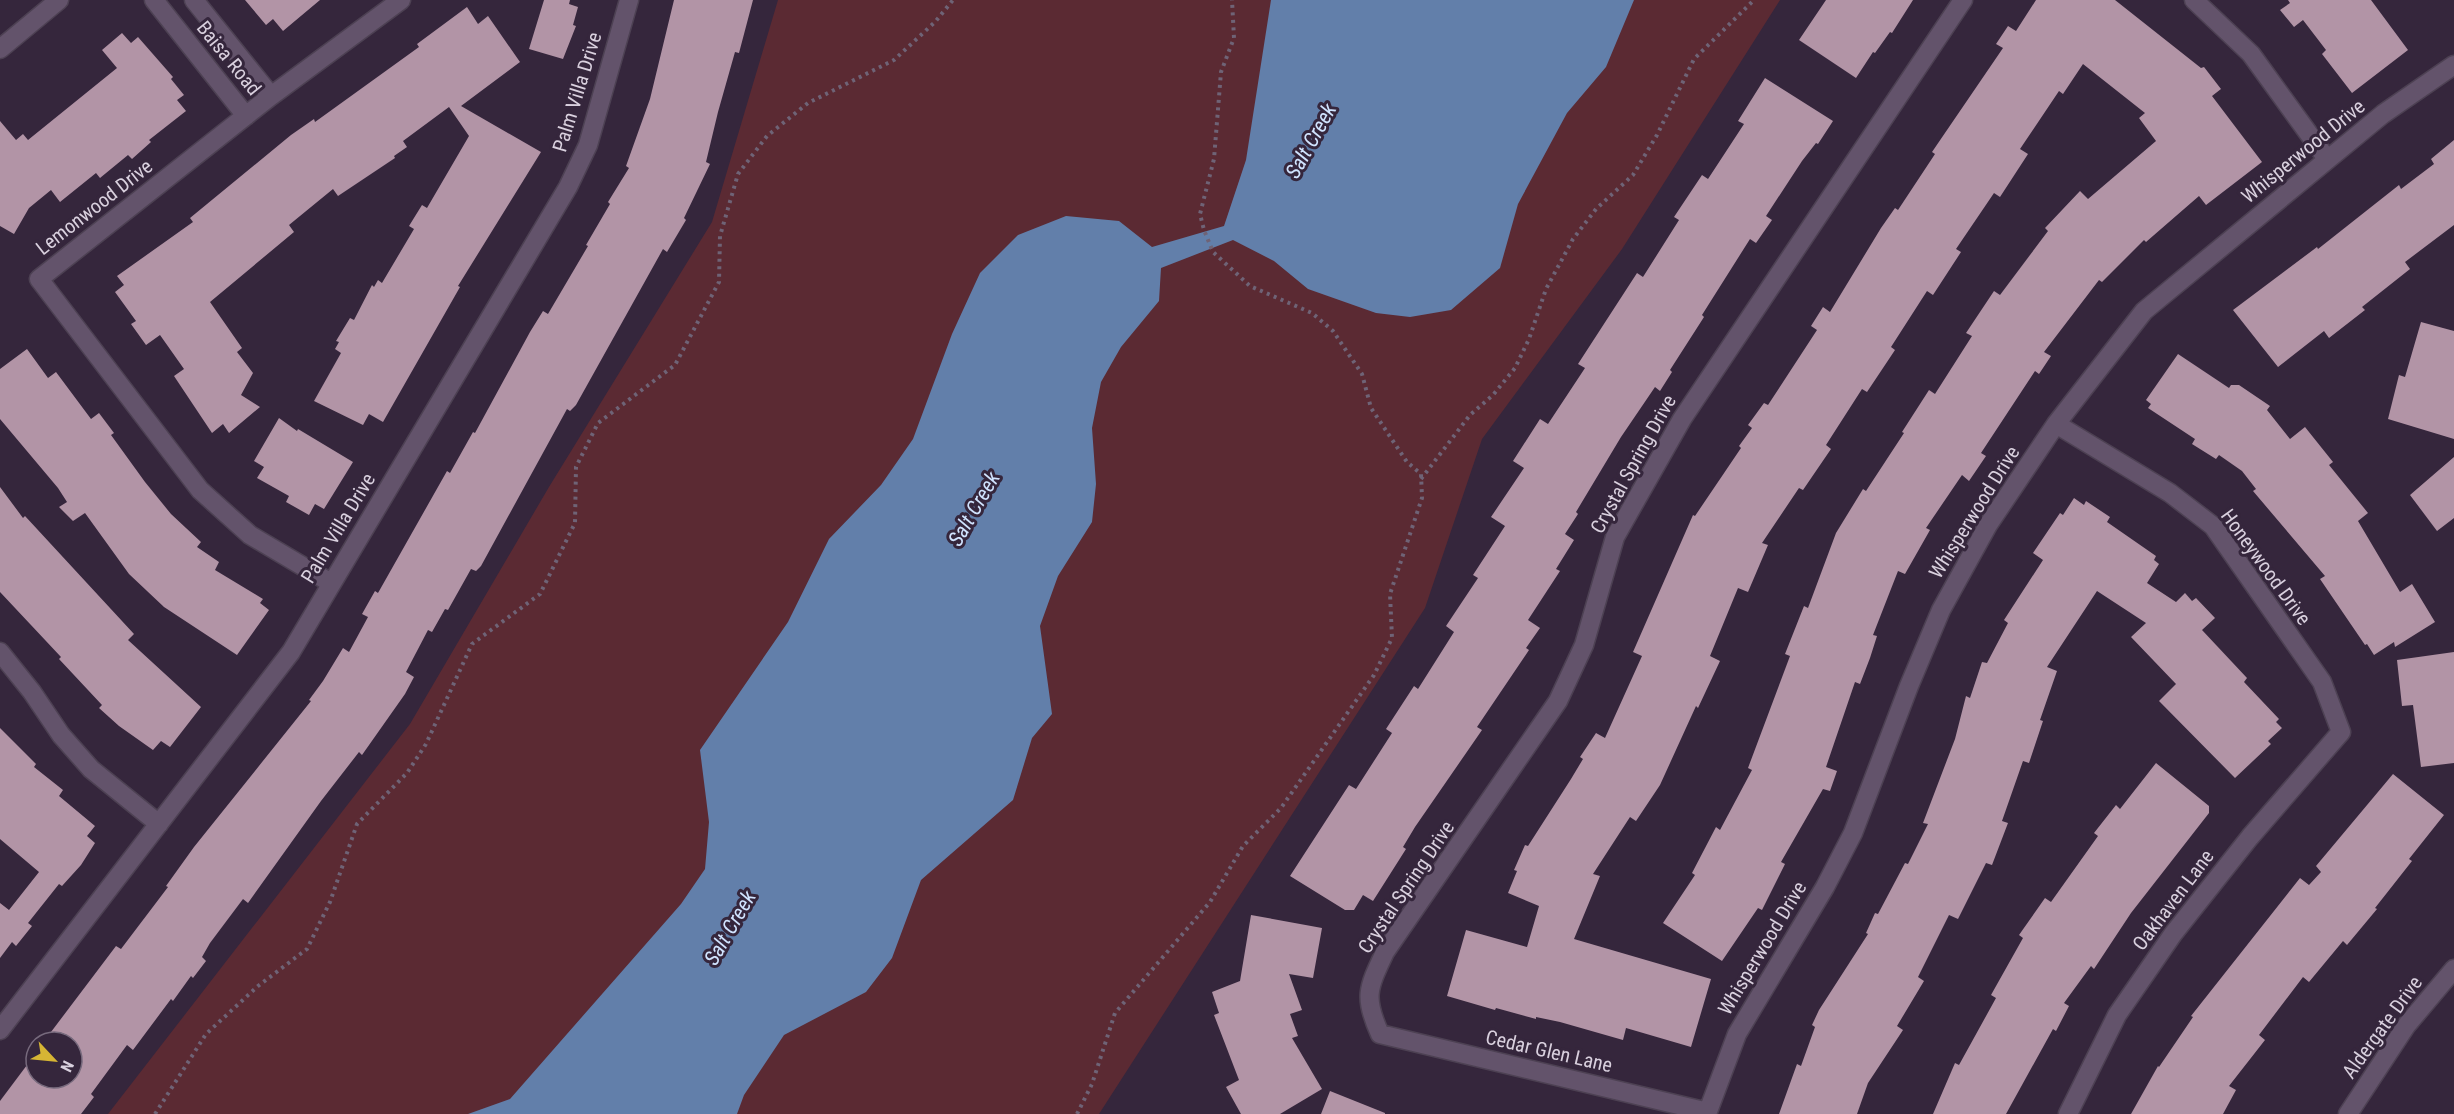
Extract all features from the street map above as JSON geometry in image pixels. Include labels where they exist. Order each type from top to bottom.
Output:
[{"type":"street","points":[[0,49],[59,0]]},
{"type":"street","name":"Baisa Road","points":[[154,0],[246,116]]},
{"type":"street","name":"Baisa Road","points":[[194,0],[271,96]]},
{"type":"street","name":"Lemonwood Drive","points":[[331,583],[250,535],[200,490],[39,279],[271,96],[401,0]]},
{"type":"street","name":"Palm Villa Drive","points":[[0,1030],[291,652],[568,187],[588,145],[629,0]]},
{"type":"street","name":"Crystal Spring Drive","points":[[1380,1034],[1370,1012],[1370,984],[1385,952],[1558,701],[1584,645],[1615,537],[1682,418],[1964,0]]},
{"type":"street","points":[[2194,0],[2251,54],[2327,159]]},
{"type":"street","name":"Whisperwood Drive","points":[[1707,1113],[1737,1034],[1825,886],[1853,833],[1909,686],[1941,610],[1988,525],[2056,424],[2144,311],[2383,114],[2454,65]]},
{"type":"street","name":"Honeywood Drive","points":[[2056,424],[2170,494],[2213,526],[2322,682],[2341,732]]},
{"type":"street","points":[[0,652],[32,692],[61,735],[91,769],[159,824]]},
{"type":"street","name":"Oakhaven Lane","points":[[2068,1114],[2117,1015],[2173,934],[2250,837],[2341,732]]},
{"type":"street","name":"Aldergate Drive","points":[[2348,1114],[2406,1026],[2454,969]]},
{"type":"street","name":"Cedar Glen Lane","points":[[1380,1034],[1707,1113]]},
{"type":"path","points":[[155,1114],[206,1034],[258,986],[307,949],[330,902],[357,824],[406,773],[426,744],[472,644],[540,594],[574,523],[576,467],[598,423],[675,365],[719,282],[720,236],[738,174],[767,136],[808,104],[894,60],[935,22],[953,0]]},
{"type":"path","points":[[1077,1114],[1092,1084],[1115,1013],[1210,902],[1243,846],[1281,808],[1374,675],[1392,638],[1390,594],[1422,498],[1421,474],[1407,462],[1371,408],[1362,374],[1333,331],[1312,313],[1250,286],[1213,252],[1204,230],[1200,214],[1214,159],[1221,72],[1234,38],[1232,0]]},
{"type":"path","points":[[1421,480],[1470,415],[1493,395],[1515,368],[1529,339],[1546,289],[1573,239],[1596,209],[1633,175],[1657,135],[1694,59],[1754,0]]},
{"type":"shaded area","points":[[778,0],[1780,0],[1622,249],[1482,439],[1425,608],[1099,1114],[108,1114],[410,724],[549,487],[712,222]]},
{"type":"water","name":"Salt Creek","points":[[1271,0],[1634,0],[1606,67],[1567,113],[1518,204],[1500,268],[1451,310],[1410,317],[1376,313],[1308,289],[1274,261],[1233,240],[1161,268],[1159,301],[1121,347],[1101,382],[1092,428],[1096,484],[1092,522],[1058,576],[1040,626],[1052,714],[1032,738],[1013,800],[921,880],[892,958],[866,992],[784,1035],[744,1095],[737,1114],[468,1114],[510,1099],[681,904],[705,869],[709,822],[700,750],[788,622],[829,539],[881,485],[913,439],[952,334],[980,273],[1018,235],[1066,216],[1119,221],[1152,247],[1224,226],[1246,160]]},
{"type":"building","points":[[245,0],[320,0],[283,31],[273,19],[266,25]]},
{"type":"building","points":[[544,0],[570,0],[569,4],[578,7],[573,25],[576,26],[563,59],[529,49]]},
{"type":"building","points":[[674,0],[753,0],[739,53],[735,52],[718,112],[706,162],[710,164],[684,218],[686,220],[667,252],[663,249],[576,405],[570,411],[567,409],[481,566],[476,571],[471,569],[448,610],[445,609],[432,632],[428,630],[406,672],[414,677],[405,694],[362,755],[359,752],[321,801],[248,903],[243,899],[210,943],[202,957],[206,961],[193,978],[191,976],[173,1001],[171,999],[133,1050],[127,1045],[91,1094],[94,1097],[81,1114],[0,1114],[0,1101],[24,1069],[24,1090],[84,1090],[84,1030],[53,1030],[116,946],[121,949],[168,887],[166,886],[194,847],[311,701],[309,700],[343,648],[349,652],[368,617],[362,614],[375,591],[378,593],[447,471],[450,473],[473,432],[475,433],[530,332],[543,311],[548,314],[588,246],[586,245],[610,204],[608,202],[629,168],[626,166],[650,99]]},
{"type":"building","points":[[1826,0],[1913,0],[1892,33],[1890,32],[1875,53],[1873,52],[1856,78],[1799,40]]},
{"type":"building","points":[[2036,0],[2115,0],[2201,68],[2204,67],[2221,89],[2212,96],[2262,162],[2206,205],[2199,196],[2146,242],[2144,240],[2102,282],[2099,280],[2044,352],[2051,356],[2039,374],[2035,371],[1981,453],[1986,456],[1969,481],[1962,475],[1926,528],[1930,530],[1905,574],[1898,571],[1873,635],[1877,636],[1870,658],[1860,684],[1855,682],[1826,767],[1837,771],[1830,791],[1823,789],[1781,862],[1785,864],[1762,910],[1758,908],[1722,961],[1663,923],[1695,875],[1692,873],[1716,827],[1720,830],[1752,770],[1748,768],[1790,656],[1785,654],[1804,606],[1808,608],[1836,533],[1863,489],[1866,491],[1904,433],[1902,432],[1929,390],[1935,394],[1972,336],[1966,333],[1994,291],[2000,295],[2048,231],[2045,228],[2080,191],[2088,199],[2156,141],[2139,118],[2145,113],[2083,64],[2063,94],[2059,91],[2020,149],[2028,154],[2000,197],[1994,193],[1956,249],[1961,252],[1933,295],[1927,291],[1891,347],[1895,350],[1867,392],[1862,389],[1826,445],[1831,449],[1803,490],[1799,488],[1762,543],[1768,545],[1748,592],[1738,588],[1710,656],[1720,661],[1698,708],[1696,706],[1660,785],[1636,821],[1630,817],[1593,874],[1600,876],[1574,939],[1711,979],[1691,1047],[1626,1028],[1623,1040],[1560,1022],[1536,1017],[1536,1019],[1496,1008],[1495,1010],[1447,996],[1466,930],[1527,947],[1539,906],[1508,893],[1517,871],[1514,870],[1525,845],[1528,846],[1571,779],[1583,759],[1580,757],[1596,733],[1605,738],[1642,656],[1633,652],[1693,515],[1695,516],[1741,448],[1739,446],[1752,428],[1748,425],[1764,403],[1768,405],[1817,330],[1811,326],[1823,307],[1830,312],[1881,228],[1895,208],[1898,210],[1935,154],[1932,152],[2003,48],[1996,44],[2008,26],[2016,31]]},
{"type":"building","points":[[2288,0],[2371,0],[2408,50],[2352,93],[2322,54],[2326,50],[2303,20],[2294,27],[2280,10],[2290,3]]},
{"type":"building","points":[[467,7],[478,24],[488,16],[520,62],[461,106],[541,152],[458,286],[460,287],[383,422],[369,414],[363,425],[314,401],[341,353],[335,349],[339,342],[336,341],[350,318],[354,320],[372,285],[374,287],[378,280],[382,283],[414,229],[409,226],[422,205],[427,208],[469,136],[449,107],[403,141],[407,147],[394,156],[395,158],[338,196],[333,189],[289,225],[294,232],[210,302],[242,348],[237,352],[253,373],[241,395],[260,407],[229,433],[223,424],[212,433],[174,376],[184,369],[160,335],[146,345],[131,324],[136,321],[115,292],[124,285],[117,276],[193,222],[190,218],[291,135],[314,119],[315,122],[419,47],[417,44]]},
{"type":"building","points":[[122,33],[131,43],[138,37],[173,77],[171,79],[184,95],[177,100],[186,111],[149,140],[151,142],[132,159],[128,155],[100,178],[96,173],[60,202],[51,190],[29,208],[14,234],[0,226],[0,121],[16,140],[23,134],[28,140],[117,68],[102,50]]},
{"type":"building","points":[[1765,78],[1833,121],[1818,144],[1816,143],[1802,161],[1766,216],[1772,220],[1756,243],[1750,239],[1702,315],[1704,317],[1670,370],[1672,372],[1660,391],[1655,387],[1621,437],[1576,512],[1578,514],[1565,534],[1574,540],[1556,569],[1560,571],[1528,620],[1540,628],[1526,648],[1529,650],[1477,727],[1482,730],[1415,827],[1403,847],[1406,849],[1373,901],[1363,895],[1354,910],[1345,910],[1290,876],[1349,785],[1356,789],[1392,733],[1386,729],[1414,686],[1418,689],[1454,632],[1446,626],[1478,578],[1473,575],[1505,526],[1491,517],[1524,468],[1513,461],[1540,419],[1548,424],[1585,368],[1578,364],[1637,273],[1643,277],[1679,220],[1674,217],[1702,175],[1708,179],[1744,124],[1738,121]]},
{"type":"building","points":[[2454,140],[2454,225],[2405,262],[2410,269],[2362,307],[2365,310],[2329,338],[2324,331],[2278,367],[2233,310],[2317,247],[2318,249],[2399,185],[2401,189],[2434,164],[2431,159]]},
{"type":"building","points":[[2421,322],[2454,331],[2454,439],[2388,419],[2399,375],[2405,377]]},
{"type":"building","points":[[27,349],[48,378],[56,372],[91,419],[99,413],[114,433],[111,435],[145,482],[171,514],[201,542],[197,547],[219,562],[215,570],[263,599],[260,603],[269,610],[237,655],[164,607],[129,574],[85,513],[73,521],[59,507],[67,502],[58,488],[0,419],[0,369]]},
{"type":"building","points":[[2178,354],[2229,388],[2231,385],[2239,385],[2270,406],[2267,410],[2290,439],[2305,427],[2333,462],[2329,465],[2368,513],[2358,521],[2400,592],[2412,584],[2435,622],[2395,647],[2394,642],[2374,655],[2320,579],[2325,576],[2253,491],[2256,489],[2242,471],[2219,455],[2216,459],[2192,444],[2195,439],[2148,408],[2151,404],[2146,400]]},
{"type":"building","points":[[279,418],[297,431],[298,429],[353,462],[324,509],[315,504],[309,515],[286,502],[289,496],[257,478],[264,467],[254,461]]},
{"type":"building","points":[[2454,457],[2454,518],[2437,531],[2410,495]]},
{"type":"building","points":[[0,487],[23,518],[25,516],[134,634],[128,640],[201,707],[170,747],[161,741],[153,750],[119,726],[99,708],[102,705],[0,592]]},
{"type":"building","points":[[2074,498],[2084,505],[2086,501],[2110,517],[2107,522],[2156,556],[2154,560],[2159,564],[2147,583],[2176,602],[2185,593],[2192,601],[2196,598],[2215,618],[2202,630],[2247,678],[2244,682],[2279,719],[2276,722],[2282,728],[2268,741],[2271,744],[2235,778],[2159,701],[2176,684],[2131,637],[2146,623],[2097,591],[2047,667],[2057,671],[2040,720],[2043,721],[2029,763],[2023,761],[2002,821],[2008,823],[1992,865],[1986,863],[1958,919],[1949,915],[1918,977],[1924,981],[1897,1026],[1903,1030],[1868,1083],[1857,1114],[1779,1114],[1797,1064],[1801,1066],[1815,1027],[1812,1025],[1819,1010],[1868,934],[1866,933],[1875,913],[1878,914],[1905,863],[1908,864],[1928,824],[1923,823],[1955,739],[1966,696],[1970,698],[1982,662],[1987,663],[2008,623],[2004,620],[2043,560],[2033,553],[2060,513],[2063,515]]},
{"type":"building","points":[[2454,652],[2454,763],[2421,767],[2413,705],[2402,706],[2397,660]]},
{"type":"building","points":[[0,728],[36,764],[34,767],[63,790],[59,796],[95,826],[87,836],[95,843],[81,865],[62,886],[59,884],[28,923],[32,926],[16,946],[12,942],[0,958],[0,903],[9,910],[39,872],[0,839]]},
{"type":"building","points":[[2156,763],[2209,806],[2209,813],[2131,913],[2094,969],[2091,966],[2064,1003],[2069,1006],[2056,1031],[2053,1029],[2006,1114],[1933,1114],[1955,1063],[1959,1065],[1996,998],[1991,995],[2023,938],[2019,935],[2045,898],[2051,902],[2098,836],[2094,833],[2116,805],[2120,809]]},
{"type":"building","points":[[2393,774],[2444,815],[2409,859],[2412,861],[2375,908],[2377,909],[2347,945],[2343,941],[2309,982],[2303,977],[2259,1035],[2265,1040],[2229,1086],[2236,1090],[2223,1114],[2131,1114],[2158,1066],[2193,1017],[2191,1016],[2300,878],[2309,885],[2321,872],[2316,866]]},
{"type":"building","points":[[1251,915],[1322,928],[1313,978],[1289,974],[1302,1010],[1290,1014],[1298,1036],[1292,1038],[1322,1089],[1280,1114],[1241,1114],[1226,1087],[1239,1080],[1214,1015],[1219,1013],[1212,992],[1240,981]]},
{"type":"building","points":[[1330,1091],[1385,1113],[1385,1114],[1321,1114]]}]
